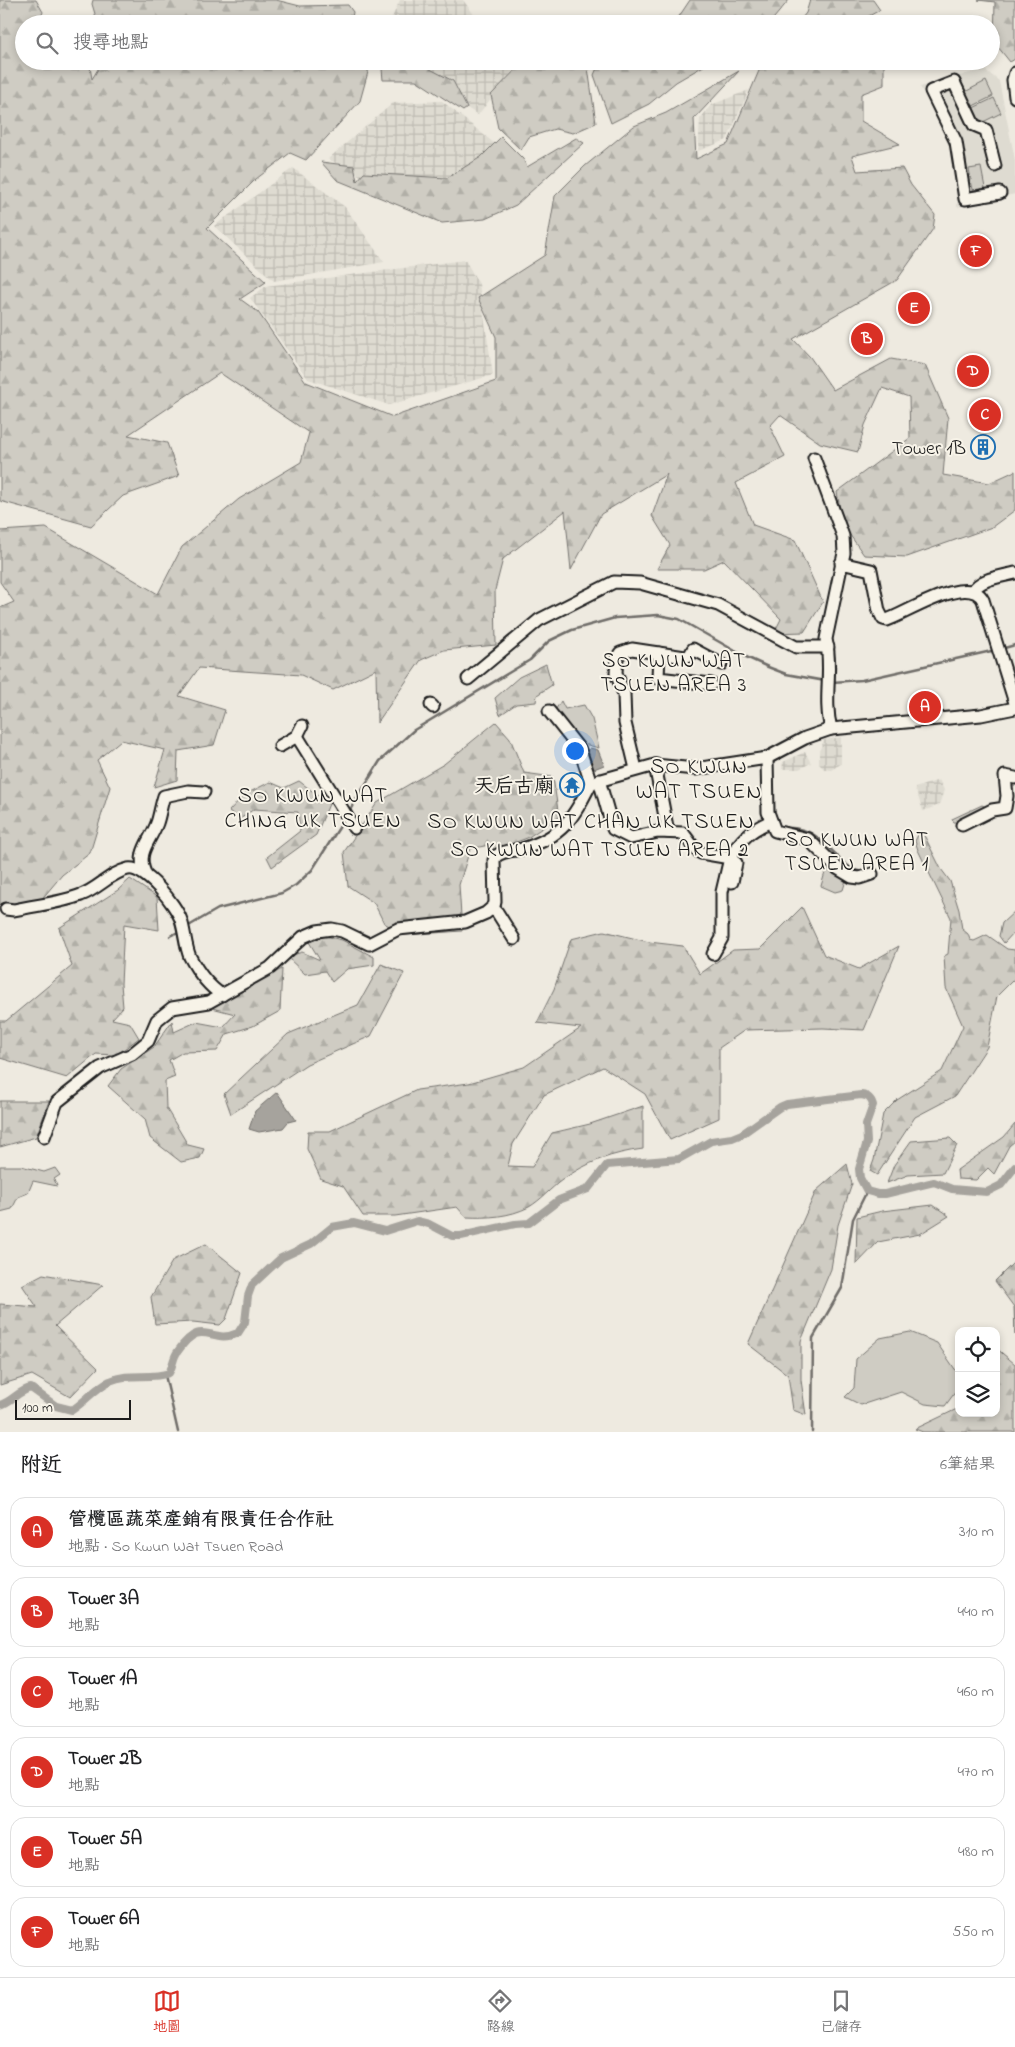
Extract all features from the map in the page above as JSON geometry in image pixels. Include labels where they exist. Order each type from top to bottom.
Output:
[{"type":"street","points":[[1015,73],[1013,80],[1015,97]]},
{"type":"street","points":[[996,166],[986,130],[974,125],[954,82],[931,91],[956,142],[965,199],[1000,193]]},
{"type":"street","points":[[814,458],[843,536],[844,553],[826,639],[829,665],[827,716],[832,729]]},
{"type":"street","points":[[841,563],[871,570],[879,611],[885,620],[951,592],[974,591],[983,600],[999,657],[1015,703]]},
{"type":"street","points":[[974,591],[984,581],[1015,573]]},
{"type":"street","points":[[468,679],[539,620],[614,582],[640,583],[718,605],[796,647],[828,647]]},
{"type":"street","points":[[636,769],[625,723],[624,694],[616,672],[617,658],[620,653],[632,648],[685,657],[690,655],[695,646],[721,664]]},
{"type":"street","points":[[659,653],[658,678],[712,684]]},
{"type":"street","points":[[44,1137],[57,1102],[100,1068],[132,1054],[148,1041],[157,1020],[162,1015],[172,1008],[209,1002],[270,968],[302,937],[317,931],[332,929],[342,931],[370,944],[398,929],[465,922],[491,909],[494,902],[494,860],[496,856],[530,846],[561,831],[576,814],[595,782],[655,765],[695,769],[767,758],[805,738],[832,729],[981,715],[1015,708]]},
{"type":"street","points":[[548,711],[580,750],[595,782],[613,829],[631,838],[668,832],[686,835],[695,849],[733,860]]},
{"type":"street","points":[[280,746],[299,731],[352,825]]},
{"type":"street","points":[[767,758],[768,812],[773,826]]},
{"type":"street","points":[[655,765],[668,832]]},
{"type":"street","points":[[962,824],[992,810],[1006,808],[1005,776],[1015,778]]},
{"type":"street","points":[[204,792],[188,791],[164,796],[157,823],[142,851],[141,864],[145,873],[181,919],[189,954],[196,968],[213,989],[222,994]]},
{"type":"street","points":[[713,954],[722,938],[722,892],[743,838],[754,829],[773,826],[808,839],[843,873],[860,878],[872,874]]},
{"type":"street","points":[[732,882],[733,860]]},
{"type":"street","points":[[6,909],[14,910],[82,895],[111,876],[130,869],[145,873]]},
{"type":"street","points":[[491,909],[497,912],[514,939]]},
{"type":"shaded area","points":[[400,0],[463,0],[474,15],[393,15]]},
{"type":"shaded area","points":[[432,70],[513,70],[478,115],[467,108],[453,81]]},
{"type":"shaded area","points":[[980,70],[985,70],[999,81],[1015,160],[1015,194],[957,207],[958,191],[954,146],[940,115],[920,87]]},
{"type":"shaded area","points":[[749,90],[727,140],[698,151],[700,119],[711,105]]},
{"type":"shaded area","points":[[442,101],[500,148],[466,190],[384,188],[328,159],[393,103]]},
{"type":"shaded area","points":[[293,168],[345,207],[384,262],[274,281],[214,226]]},
{"type":"shaded area","points":[[465,260],[479,284],[493,375],[389,405],[308,379],[250,298],[266,286]]},
{"type":"shaded area","points":[[841,737],[841,764],[831,770],[824,769],[819,764],[819,751],[824,740]]},
{"type":"shaded area","points":[[590,748],[598,750],[604,765],[594,769],[588,751]]},
{"type":"shaded area","points":[[805,752],[811,763],[799,769],[782,769],[783,762]]},
{"type":"shaded area","points":[[939,780],[944,790],[939,805],[923,811],[915,788]]},
{"type":"shaded area","points":[[277,1092],[296,1120],[288,1122],[283,1128],[259,1132],[249,1129],[255,1111]]},
{"type":"green space","points":[[0,0],[36,0],[43,12],[42,15],[15,15],[15,70],[90,70],[92,79],[98,70],[369,70],[360,101],[306,160],[290,153],[256,179],[207,228],[266,282],[240,299],[258,312],[306,382],[393,417],[496,381],[496,337],[478,298],[545,255],[555,196],[585,166],[634,126],[666,113],[739,71],[694,119],[696,159],[728,144],[759,70],[884,70],[884,85],[861,94],[861,121],[900,144],[852,156],[857,171],[902,168],[911,185],[935,215],[933,229],[897,280],[793,339],[810,357],[833,390],[891,359],[925,365],[948,418],[943,475],[989,483],[1015,471],[1015,510],[992,527],[907,557],[864,555],[843,525],[837,492],[910,438],[909,397],[882,388],[865,425],[858,452],[820,443],[780,415],[770,426],[785,457],[736,483],[753,525],[795,540],[823,602],[804,632],[774,633],[781,619],[724,560],[704,569],[657,569],[670,545],[652,516],[667,474],[601,514],[571,570],[565,511],[503,559],[495,590],[496,645],[444,650],[421,660],[377,723],[376,669],[333,690],[301,675],[199,668],[179,696],[225,710],[214,745],[178,751],[177,780],[154,787],[165,750],[121,740],[97,760],[110,787],[90,853],[62,875],[30,913],[0,905],[0,608],[14,602],[0,582],[0,531],[46,528],[158,594],[182,547],[239,499],[301,462],[309,433],[220,373],[128,435],[167,443],[179,476],[123,496],[91,526],[0,501]]},
{"type":"green space","points":[[93,0],[276,0],[300,6],[348,5],[353,12],[352,15],[95,15],[92,4]]},
{"type":"green space","points":[[690,0],[789,0],[776,15],[680,15]]},
{"type":"green space","points":[[810,0],[873,0],[880,10],[871,15],[804,15]]},
{"type":"green space","points":[[978,0],[1015,0],[1015,59],[1010,62],[1000,50],[1000,15],[995,15],[995,2]]},
{"type":"green space","points":[[382,70],[432,70],[453,81],[467,108],[463,111],[416,80],[383,80]]},
{"type":"green space","points":[[515,70],[588,70],[596,123],[573,133],[555,129],[529,137],[521,150],[498,128],[491,95]]},
{"type":"green space","points":[[596,70],[697,70],[676,82],[649,104],[611,123],[594,75]]},
{"type":"green space","points":[[986,81],[993,96],[969,108],[961,94]]},
{"type":"green space","points":[[994,98],[1001,113],[977,125],[969,110]]},
{"type":"green space","points":[[501,137],[523,159],[527,167],[576,138],[584,143],[516,205],[485,219],[442,223],[337,180],[321,162],[354,166],[357,181],[364,173],[447,178],[481,157]]},
{"type":"green space","points":[[981,167],[985,188],[973,190],[969,169]]},
{"type":"green space","points":[[546,664],[552,685],[537,695],[536,702],[516,704],[500,715],[495,698],[519,677]]},
{"type":"green space","points":[[561,701],[565,709],[584,705],[592,719],[599,748],[580,743],[554,712]]},
{"type":"green space","points":[[496,722],[510,738],[524,773],[553,777],[559,817],[527,838],[495,850],[489,845],[470,849],[459,885],[462,931],[405,935],[384,923],[374,903],[348,886],[344,852],[377,803],[444,764]]},
{"type":"green space","points":[[299,781],[329,804],[316,835],[272,867],[267,857],[300,831],[298,812],[254,809],[240,819],[229,811],[244,795],[270,782],[284,788]]},
{"type":"green space","points":[[982,805],[988,808],[956,823],[953,821],[952,819]]},
{"type":"green space","points":[[919,833],[925,837],[941,869],[950,881],[959,910],[962,929],[968,934],[970,940],[974,941],[987,935],[1007,949],[1015,950],[1015,978],[997,996],[987,1047],[955,1096],[915,1117],[877,1175],[870,1171],[883,1114],[897,1100],[942,1071],[963,1026],[946,988],[944,956],[948,954],[951,918],[918,850],[915,841]]},
{"type":"green space","points":[[827,866],[837,876],[846,880],[843,890],[835,892],[821,886]]},
{"type":"green space","points":[[130,879],[157,897],[159,930],[124,924],[121,984],[123,1007],[112,1019],[130,1023],[139,1038],[116,1055],[96,1054],[67,1078],[0,1058],[0,1021],[6,1021],[72,966],[59,928],[118,890]]},
{"type":"green space","points":[[802,907],[824,955],[859,969],[899,946],[864,1030],[823,1028],[745,1030],[719,1048],[719,1118],[670,1140],[645,1094],[603,1067],[544,1095],[513,1144],[508,1166],[532,1167],[552,1133],[590,1124],[643,1106],[643,1149],[621,1153],[590,1163],[562,1180],[529,1207],[514,1213],[498,1216],[466,1217],[457,1207],[395,1216],[363,1216],[343,1186],[321,1179],[307,1149],[308,1131],[330,1131],[417,1090],[469,1083],[524,1067],[581,1028],[537,1023],[554,989],[571,939],[604,931],[649,942],[683,946],[700,974],[733,950],[760,949]]},
{"type":"green space","points":[[1015,911],[1015,931],[1004,943],[999,936],[1002,923]]},
{"type":"green space","points":[[325,936],[342,940],[374,957],[374,965],[347,969],[332,982],[325,971],[305,974],[287,957],[302,952],[320,960],[309,942]]},
{"type":"green space","points":[[381,964],[404,973],[371,1036],[307,1064],[231,1114],[224,1094],[288,1034],[358,1005]]},
{"type":"green space","points":[[282,969],[280,1011],[253,1026],[227,1034],[217,1051],[183,1052],[169,1060],[175,1077],[165,1081],[166,1108],[188,1145],[204,1149],[200,1158],[181,1162],[150,1138],[145,1119],[108,1086],[121,1069],[154,1047],[172,1021],[174,1032],[196,1022],[223,1027],[235,1014],[212,1008],[229,995]]},
{"type":"green space","points":[[0,1101],[49,1101],[36,1137],[0,1147]]},
{"type":"green space","points":[[1015,1124],[1015,1141],[1009,1146],[994,1174],[988,1168],[976,1180],[958,1179],[957,1170],[1004,1137]]},
{"type":"green space","points":[[950,1138],[957,1145],[943,1173],[908,1175],[887,1183],[894,1165],[911,1141]]},
{"type":"green space","points":[[847,1164],[852,1184],[838,1225],[831,1269],[801,1341],[801,1380],[806,1415],[793,1410],[788,1375],[748,1344],[816,1191]]},
{"type":"green space","points":[[0,1166],[21,1166],[44,1172],[55,1168],[60,1175],[54,1179],[57,1186],[33,1181],[28,1193],[18,1197],[12,1209],[0,1212]]},
{"type":"green space","points":[[933,1205],[949,1216],[920,1234],[878,1242],[856,1265],[857,1217],[882,1211]]},
{"type":"green space","points":[[206,1244],[242,1273],[226,1319],[220,1325],[193,1322],[155,1324],[151,1297],[173,1260]]},
{"type":"green space","points":[[1015,1261],[1015,1335],[1014,1307],[995,1281]]},
{"type":"green space","points":[[43,1274],[103,1285],[55,1326],[98,1368],[70,1397],[32,1375],[0,1385],[0,1304],[37,1307],[22,1285]]},
{"type":"green space","points":[[910,1332],[937,1343],[955,1369],[955,1392],[945,1406],[925,1404],[901,1392],[861,1405],[845,1397],[854,1388],[856,1359],[880,1338]]},
{"type":"green space","points":[[1000,1351],[1015,1364],[1015,1432],[923,1432],[915,1429],[955,1410],[955,1417],[1000,1417]]},
{"type":"waterway","points":[[348,813],[380,761],[414,730],[530,660],[549,641],[572,630],[615,618],[658,615],[679,619],[744,656],[768,667],[786,674],[825,681]]},
{"type":"waterway","points":[[1001,649],[1015,645]]},
{"type":"waterway","points":[[832,682],[862,680],[996,650]]},
{"type":"waterway","points":[[187,927],[218,909],[282,893],[296,885],[312,870],[344,820]]},
{"type":"waterway","points":[[784,828],[799,829],[811,833],[821,840],[845,864],[863,872]]},
{"type":"waterway","points":[[757,834],[771,830]]},
{"type":"waterway","points":[[170,936],[180,931]]},
{"type":"waterway","points":[[0,1405],[31,1388],[56,1406],[72,1410],[100,1387],[117,1378],[154,1376],[169,1373],[176,1353],[194,1335],[207,1333],[228,1336],[238,1333],[245,1322],[248,1296],[252,1285],[281,1258],[311,1244],[332,1227],[354,1223],[385,1231],[417,1221],[429,1224],[452,1236],[461,1236],[515,1224],[529,1223],[559,1200],[588,1189],[607,1165],[679,1159],[711,1141],[732,1138],[742,1134],[787,1104],[861,1095],[870,1099],[873,1105],[866,1125],[867,1142],[859,1169],[860,1178],[867,1191],[885,1194],[934,1182],[952,1189],[987,1192],[1001,1185],[1015,1167]]},
{"type":"waterway","points":[[812,1432],[813,1338],[842,1288],[853,1219],[867,1191]]},
{"type":"waterway","points":[[165,1375],[178,1432]]},
{"type":"place","name":"Tower 6A","points":[[976,251]]},
{"type":"place","name":"Tower 5A","points":[[914,308]]},
{"type":"place","name":"Tower 3A","points":[[867,339]]},
{"type":"place","name":"Tower 2B","points":[[973,371]]},
{"type":"place","name":"Tower 1A","points":[[985,415]]},
{"type":"place","name":"Tower 1B","points":[[983,447]]},
{"type":"place","name":"管欖區蔬菜產銷有限責任合作社","points":[[925,707]]},
{"type":"place","name":"天后古廟","points":[[572,785]]},
{"type":"district","name":"SO KWUN WAT TSUEN AREA 3","points":[[674,672]]},
{"type":"district","name":"SO KWUN WAT TSUEN","points":[[699,778]]},
{"type":"district","name":"SO KWUN WAT CHING UK TSUEN","points":[[313,806]]},
{"type":"district","name":"SO KWUN WAT CHAN UK TSUEN","points":[[591,820]]},
{"type":"district","name":"SO KWUN WAT TSUEN AREA 2","points":[[600,849]]},
{"type":"district","name":"SO KWUN WAT TSUEN AREA 1","points":[[857,851]]}]
